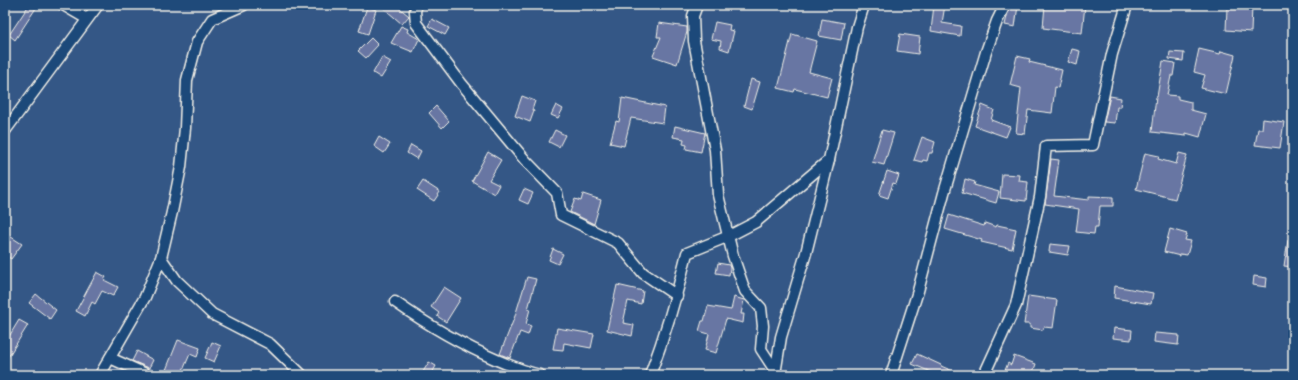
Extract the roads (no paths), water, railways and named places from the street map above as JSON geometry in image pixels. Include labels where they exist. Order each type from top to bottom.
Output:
[{"type":"street","points":[[63,5],[87,19]]},
{"type":"street","points":[[5,131],[98,5]]},
{"type":"street","points":[[100,375],[145,297],[161,258],[181,168],[185,128],[187,80],[197,42],[212,19],[244,5]]},
{"type":"street","points":[[417,5],[416,23],[461,83],[525,160],[557,193],[562,215],[618,243],[643,273],[677,296]]},
{"type":"street","points":[[697,5],[693,16],[694,41],[715,150],[718,195],[733,256],[745,291],[761,308],[763,326],[761,349],[776,374]]},
{"type":"street","points":[[776,374],[781,337],[806,253],[829,160],[857,27],[864,5]]},
{"type":"street","points":[[890,375],[918,291],[944,193],[986,52],[997,21],[1005,5]]},
{"type":"street","points":[[984,375],[1016,305],[1040,197],[1046,146],[1093,145],[1112,54],[1127,5]]},
{"type":"street","points":[[650,375],[661,347],[677,296],[687,253],[729,236],[756,222],[829,160]]},
{"type":"street","points":[[161,258],[177,281],[212,314],[270,344],[302,375]]},
{"type":"street","points":[[395,302],[432,327],[472,349],[524,372],[540,375]]},
{"type":"street","points":[[110,358],[148,375]]}]
